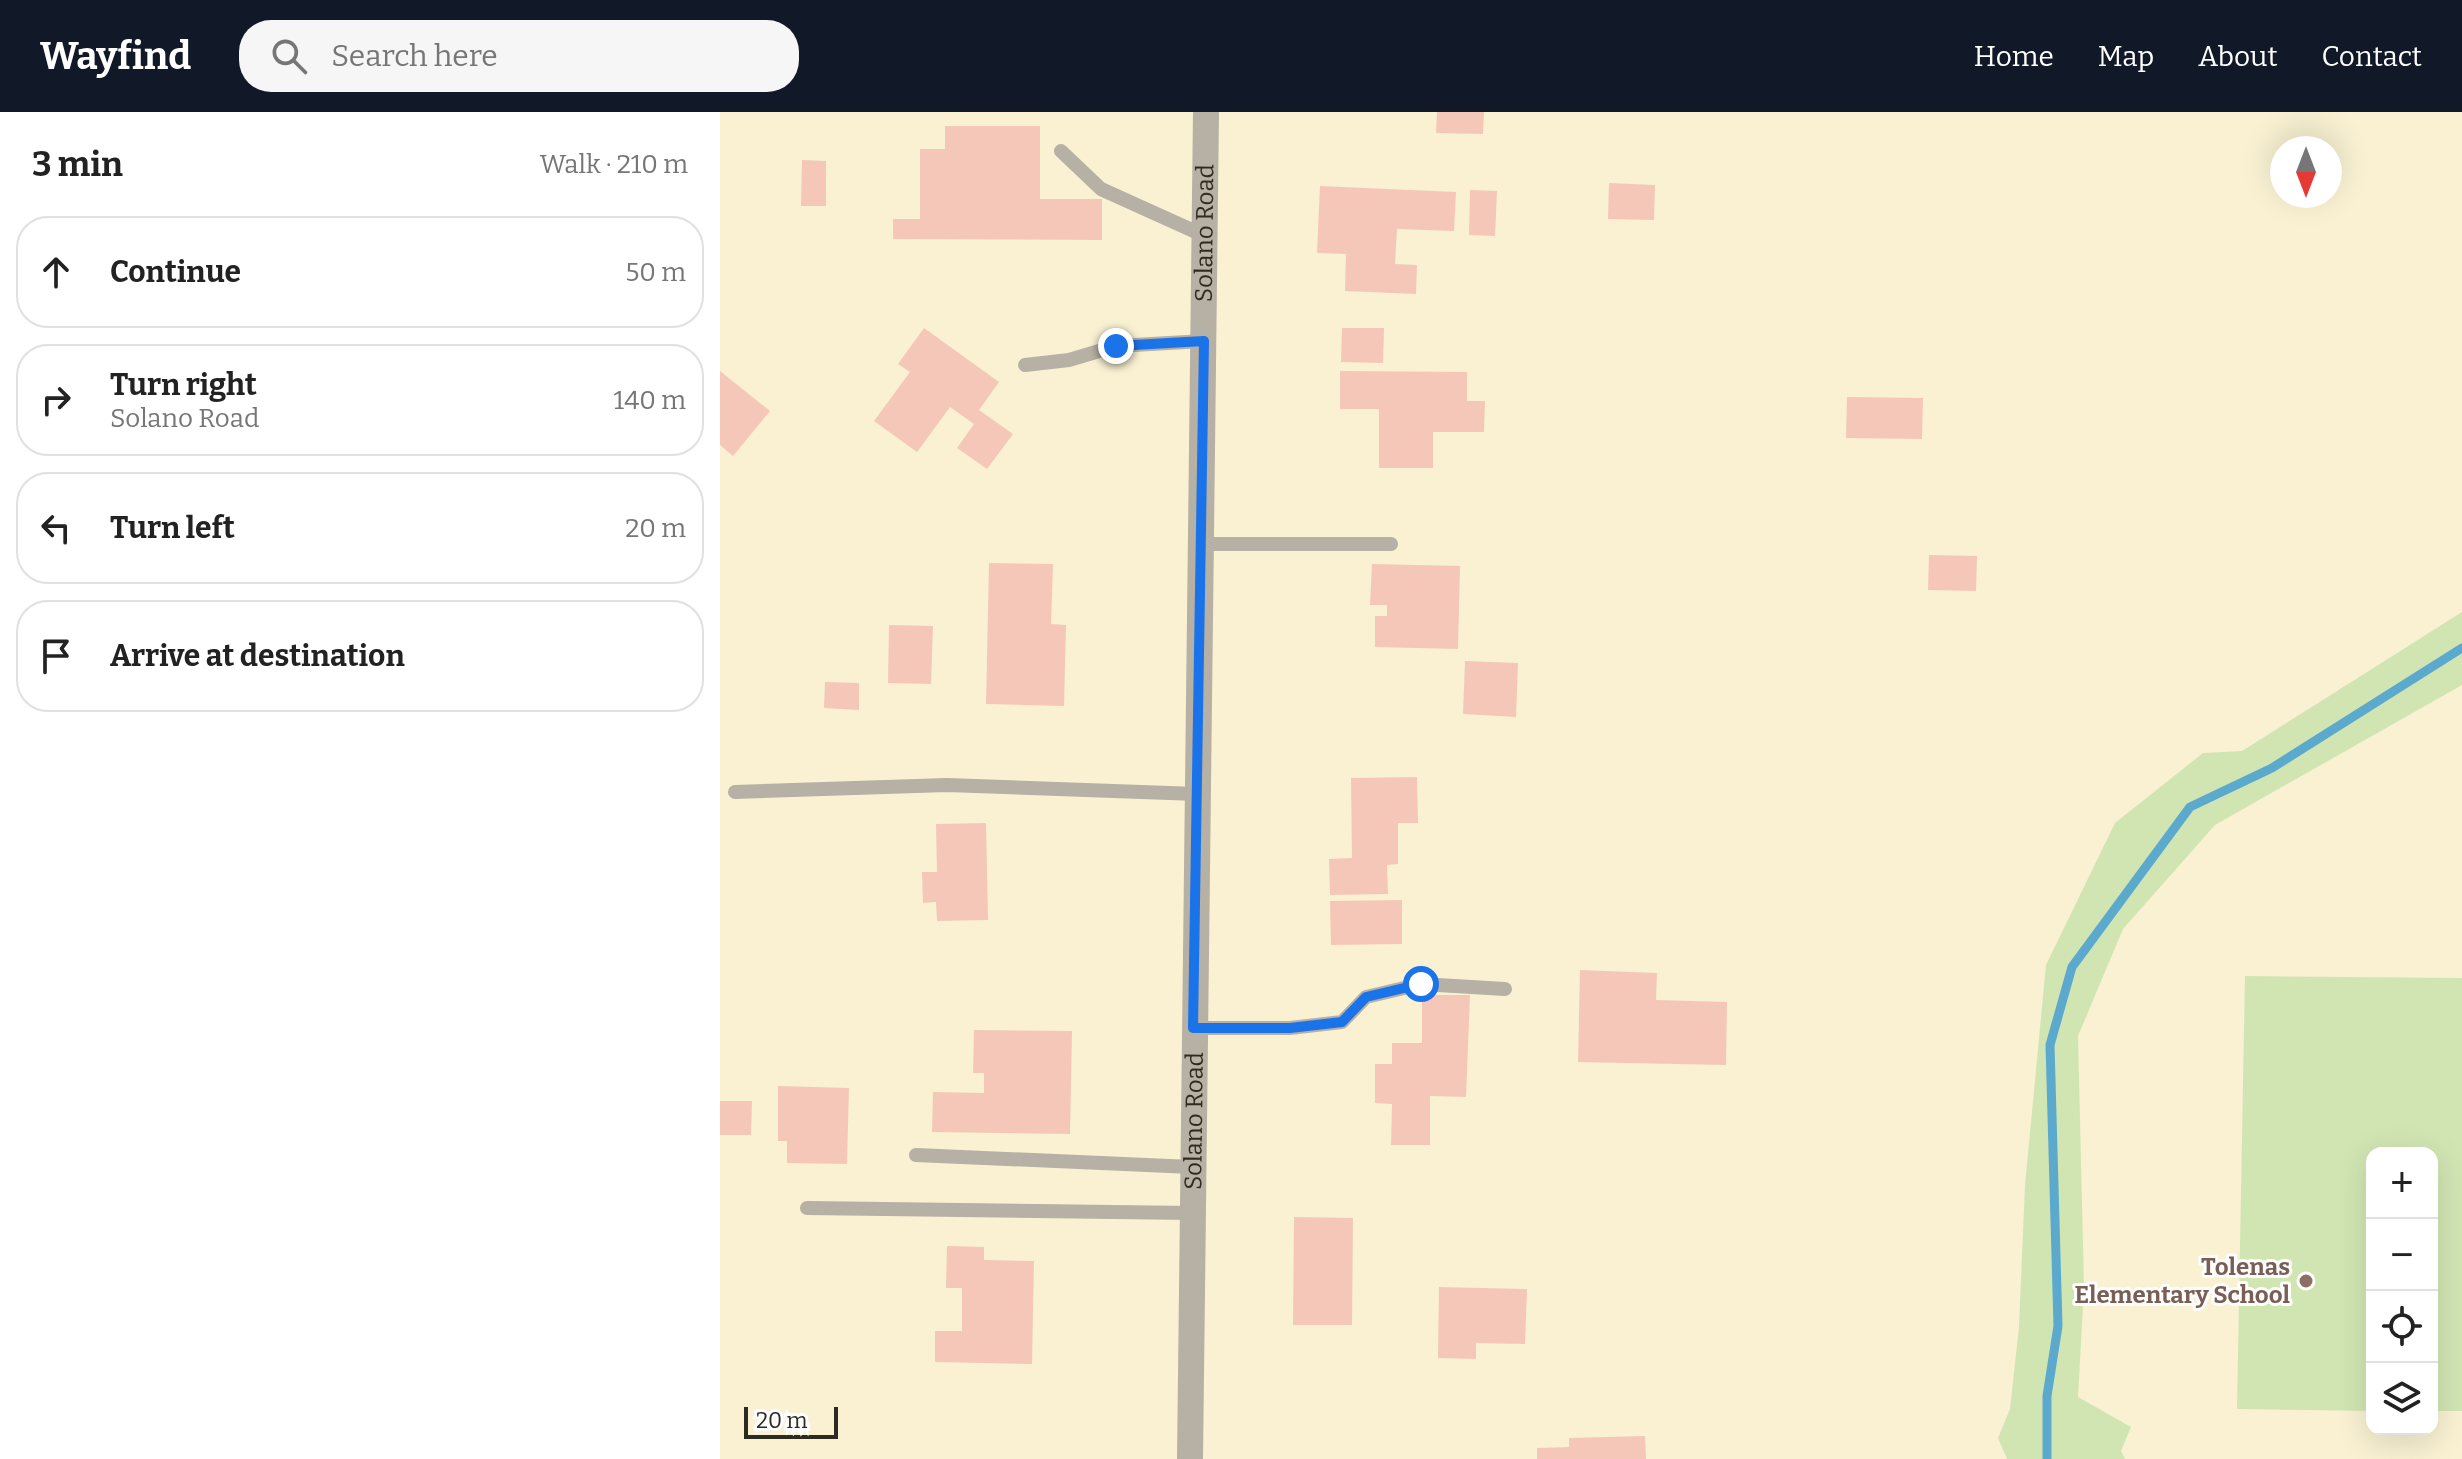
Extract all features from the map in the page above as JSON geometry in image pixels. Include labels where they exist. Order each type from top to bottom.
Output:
[{"type":"street","name":"Solano Road","points":[[1190,1459],[1206,112]]},
{"type":"lane","points":[[1061,151],[1101,189],[1205,236]]},
{"type":"lane","points":[[1025,365],[1069,360],[1116,346],[1204,341]]},
{"type":"lane","points":[[1200,544],[1391,544]]},
{"type":"lane","points":[[735,792],[947,785],[1197,794]]},
{"type":"lane","points":[[1193,1028],[1290,1028],[1342,1022],[1366,997],[1421,984],[1505,989]]},
{"type":"lane","points":[[916,1155],[1192,1167]]},
{"type":"lane","points":[[807,1208],[1192,1213]]},
{"type":"green space","points":[[2462,612],[2462,685],[2215,825],[2123,929],[2078,1036],[2084,1287],[2078,1397],[2131,1427],[2121,1451],[2125,1459],[2007,1459],[1998,1438],[2010,1409],[2019,1327],[2025,1185],[2046,965],[2115,823],[2203,753],[2242,751]]},
{"type":"green space","name":"Tolenas Elementary School","points":[[2245,976],[2462,978],[2462,1411],[2438,1411],[2438,1147],[2366,1147],[2366,1411],[2237,1409]]},
{"type":"building","points":[[1437,112],[1484,112],[1483,134],[1436,133]]},
{"type":"building","points":[[945,126],[1040,126],[1040,199],[1102,199],[1102,240],[893,239],[893,219],[920,219],[920,149],[945,149]]},
{"type":"building","points":[[802,160],[826,161],[826,206],[801,206]]},
{"type":"building","points":[[1609,183],[1655,185],[1654,220],[1608,219]]},
{"type":"building","points":[[1320,186],[1456,192],[1454,231],[1397,229],[1395,264],[1417,265],[1416,294],[1345,291],[1346,254],[1317,253]]},
{"type":"building","points":[[1470,190],[1497,191],[1495,236],[1469,235]]},
{"type":"building","points":[[924,328],[999,382],[979,410],[1013,434],[987,469],[957,448],[974,424],[950,407],[917,452],[874,421],[910,372],[898,364]]},
{"type":"building","points":[[1342,328],[1384,328],[1383,363],[1341,362]]},
{"type":"building","points":[[720,371],[770,411],[733,456],[720,445]]},
{"type":"building","points":[[1340,371],[1467,372],[1467,401],[1485,401],[1484,432],[1433,432],[1433,468],[1379,468],[1379,409],[1340,409]]},
{"type":"building","points":[[1847,397],[1923,398],[1922,439],[1846,438]]},
{"type":"building","points":[[1929,555],[1977,556],[1976,591],[1928,590]]},
{"type":"building","points":[[989,563],[1053,564],[1051,624],[1066,625],[1064,706],[986,704]]},
{"type":"building","points":[[1372,564],[1460,566],[1458,649],[1375,647],[1375,616],[1387,616],[1387,605],[1370,605]]},
{"type":"building","points":[[889,625],[933,626],[931,684],[888,683]]},
{"type":"building","points":[[1465,661],[1518,663],[1516,717],[1463,714]]},
{"type":"building","points":[[825,682],[859,683],[859,710],[824,708]]},
{"type":"building","points":[[1417,777],[1418,823],[1398,823],[1398,864],[1387,865],[1388,894],[1330,895],[1329,859],[1352,858],[1351,778]]},
{"type":"building","points":[[986,823],[988,920],[937,921],[936,902],[923,903],[922,872],[937,872],[936,824]]},
{"type":"building","points":[[1402,900],[1402,944],[1331,945],[1330,901]]},
{"type":"building","points":[[1580,970],[1657,973],[1656,1000],[1727,1002],[1726,1065],[1578,1062]]},
{"type":"building","points":[[1422,995],[1470,995],[1466,1097],[1430,1096],[1430,1145],[1391,1145],[1392,1104],[1375,1103],[1375,1064],[1392,1064],[1392,1043],[1422,1043]]},
{"type":"building","points":[[974,1030],[1072,1031],[1070,1134],[932,1132],[933,1092],[984,1093],[984,1073],[973,1073]]},
{"type":"building","points":[[778,1086],[849,1088],[847,1164],[787,1163],[787,1141],[778,1141]]},
{"type":"building","points":[[720,1101],[752,1101],[751,1135],[720,1135]]},
{"type":"building","points":[[1294,1217],[1353,1218],[1352,1325],[1293,1325]]},
{"type":"building","points":[[947,1246],[984,1247],[984,1260],[1034,1261],[1032,1364],[935,1362],[935,1331],[962,1331],[962,1288],[946,1288]]},
{"type":"building","points":[[1439,1287],[1527,1289],[1525,1344],[1476,1343],[1476,1359],[1438,1358]]},
{"type":"building","points":[[1645,1436],[1646,1459],[1537,1459],[1537,1448],[1569,1447],[1569,1438]]},
{"type":"waterway","points":[[2047,1459],[2047,1396],[2058,1326],[2050,1045],[2072,967],[2190,807],[2272,768],[2462,648]]},
{"type":"place","name":"Tolenas Elementary School","points":[[2306,1281]]},
{"type":"route","points":[[1116,346],[1204,341],[1193,1028],[1290,1028],[1342,1022],[1366,997],[1421,984]]}]
